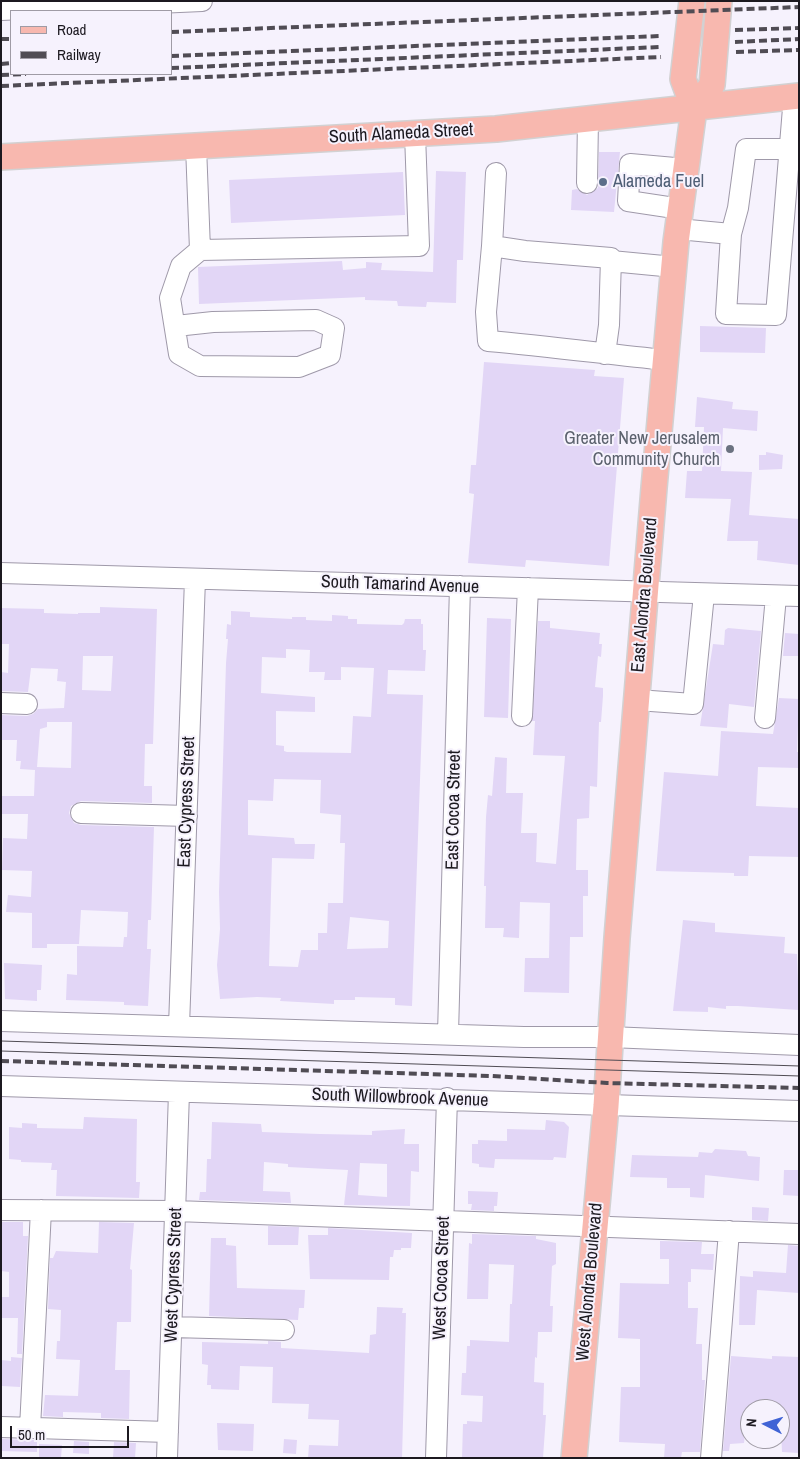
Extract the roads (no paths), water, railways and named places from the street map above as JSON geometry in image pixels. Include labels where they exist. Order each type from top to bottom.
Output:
[{"type":"main road","name":"East Alondra Boulevard","points":[[606,1094],[665,360],[679,219],[694,109],[683,79],[692,1]]},
{"type":"main road","name":"East Alondra Boulevard","points":[[694,109],[712,84],[720,1]]},
{"type":"main road","name":"South Alameda Street","points":[[1,157],[496,129],[694,109],[796,96]]},
{"type":"main road","name":"West Alondra Boulevard","points":[[574,1458],[606,1094]]},
{"type":"street","points":[[1,10],[202,1]]},
{"type":"street","points":[[790,155],[752,148],[746,149],[738,208],[731,234],[726,314],[776,315],[796,96]]},
{"type":"street","points":[[587,184],[588,120]]},
{"type":"street","points":[[176,326],[214,322],[316,320],[334,328],[330,356],[299,367],[200,366],[179,354],[170,298],[181,266],[200,250],[419,246],[415,134]]},
{"type":"street","points":[[196,146],[200,250]]},
{"type":"street","points":[[686,169],[630,164],[628,201],[679,219],[731,234]]},
{"type":"street","points":[[496,173],[486,312],[488,341],[665,360]]},
{"type":"street","points":[[492,246],[525,251],[611,258],[611,261],[674,268]]},
{"type":"street","points":[[605,354],[609,325],[611,261]]},
{"type":"street","name":"South Tamarind Avenue","points":[[1,573],[799,596]]},
{"type":"street","name":"East Cypress Street","points":[[179,1026],[195,579]]},
{"type":"street","name":"East Cocoa Street","points":[[448,1034],[460,586]]},
{"type":"street","points":[[522,716],[528,588]]},
{"type":"street","points":[[637,700],[693,704],[704,594]]},
{"type":"street","points":[[765,718],[776,596]]},
{"type":"street","points":[[1,703],[27,704]]},
{"type":"street","points":[[81,813],[187,816]]},
{"type":"street","points":[[1,1021],[610,1037],[799,1045]]},
{"type":"street","name":"South Willowbrook Avenue","points":[[1,1086],[447,1098],[606,1094],[799,1111]]},
{"type":"street","name":"West Cypress Street","points":[[167,1458],[179,1092]]},
{"type":"street","name":"West Cocoa Street","points":[[436,1458],[447,1098]]},
{"type":"street","points":[[1,1210],[176,1211],[799,1234]]},
{"type":"street","points":[[30,1428],[41,1210]]},
{"type":"street","points":[[711,1458],[730,1231]]},
{"type":"street","points":[[172,1327],[284,1330]]},
{"type":"street","points":[[1,1427],[168,1432]]},
{"type":"tram line","points":[[1,1041],[799,1066]]},
{"type":"tram line","points":[[1,1051],[799,1076]]},
{"type":"railway","points":[[172,32],[799,7]]},
{"type":"railway","points":[[735,30],[799,28]]},
{"type":"railway","points":[[172,56],[660,36]]},
{"type":"railway","points":[[1,39],[10,39]]},
{"type":"railway","points":[[735,42],[799,39]]},
{"type":"railway","points":[[172,68],[660,47]]},
{"type":"railway","points":[[736,52],[799,50]]},
{"type":"railway","points":[[1,86],[661,57]]},
{"type":"railway","points":[[1,64],[10,63]]},
{"type":"railway","points":[[1,75],[10,75]]},
{"type":"railway","points":[[1,1061],[492,1076],[607,1083],[799,1088]]},
{"type":"place","name":"Alameda Fuel","points":[[603,182]]},
{"type":"place","name":"Greater New Jerusalem Community Church","points":[[730,449]]}]
